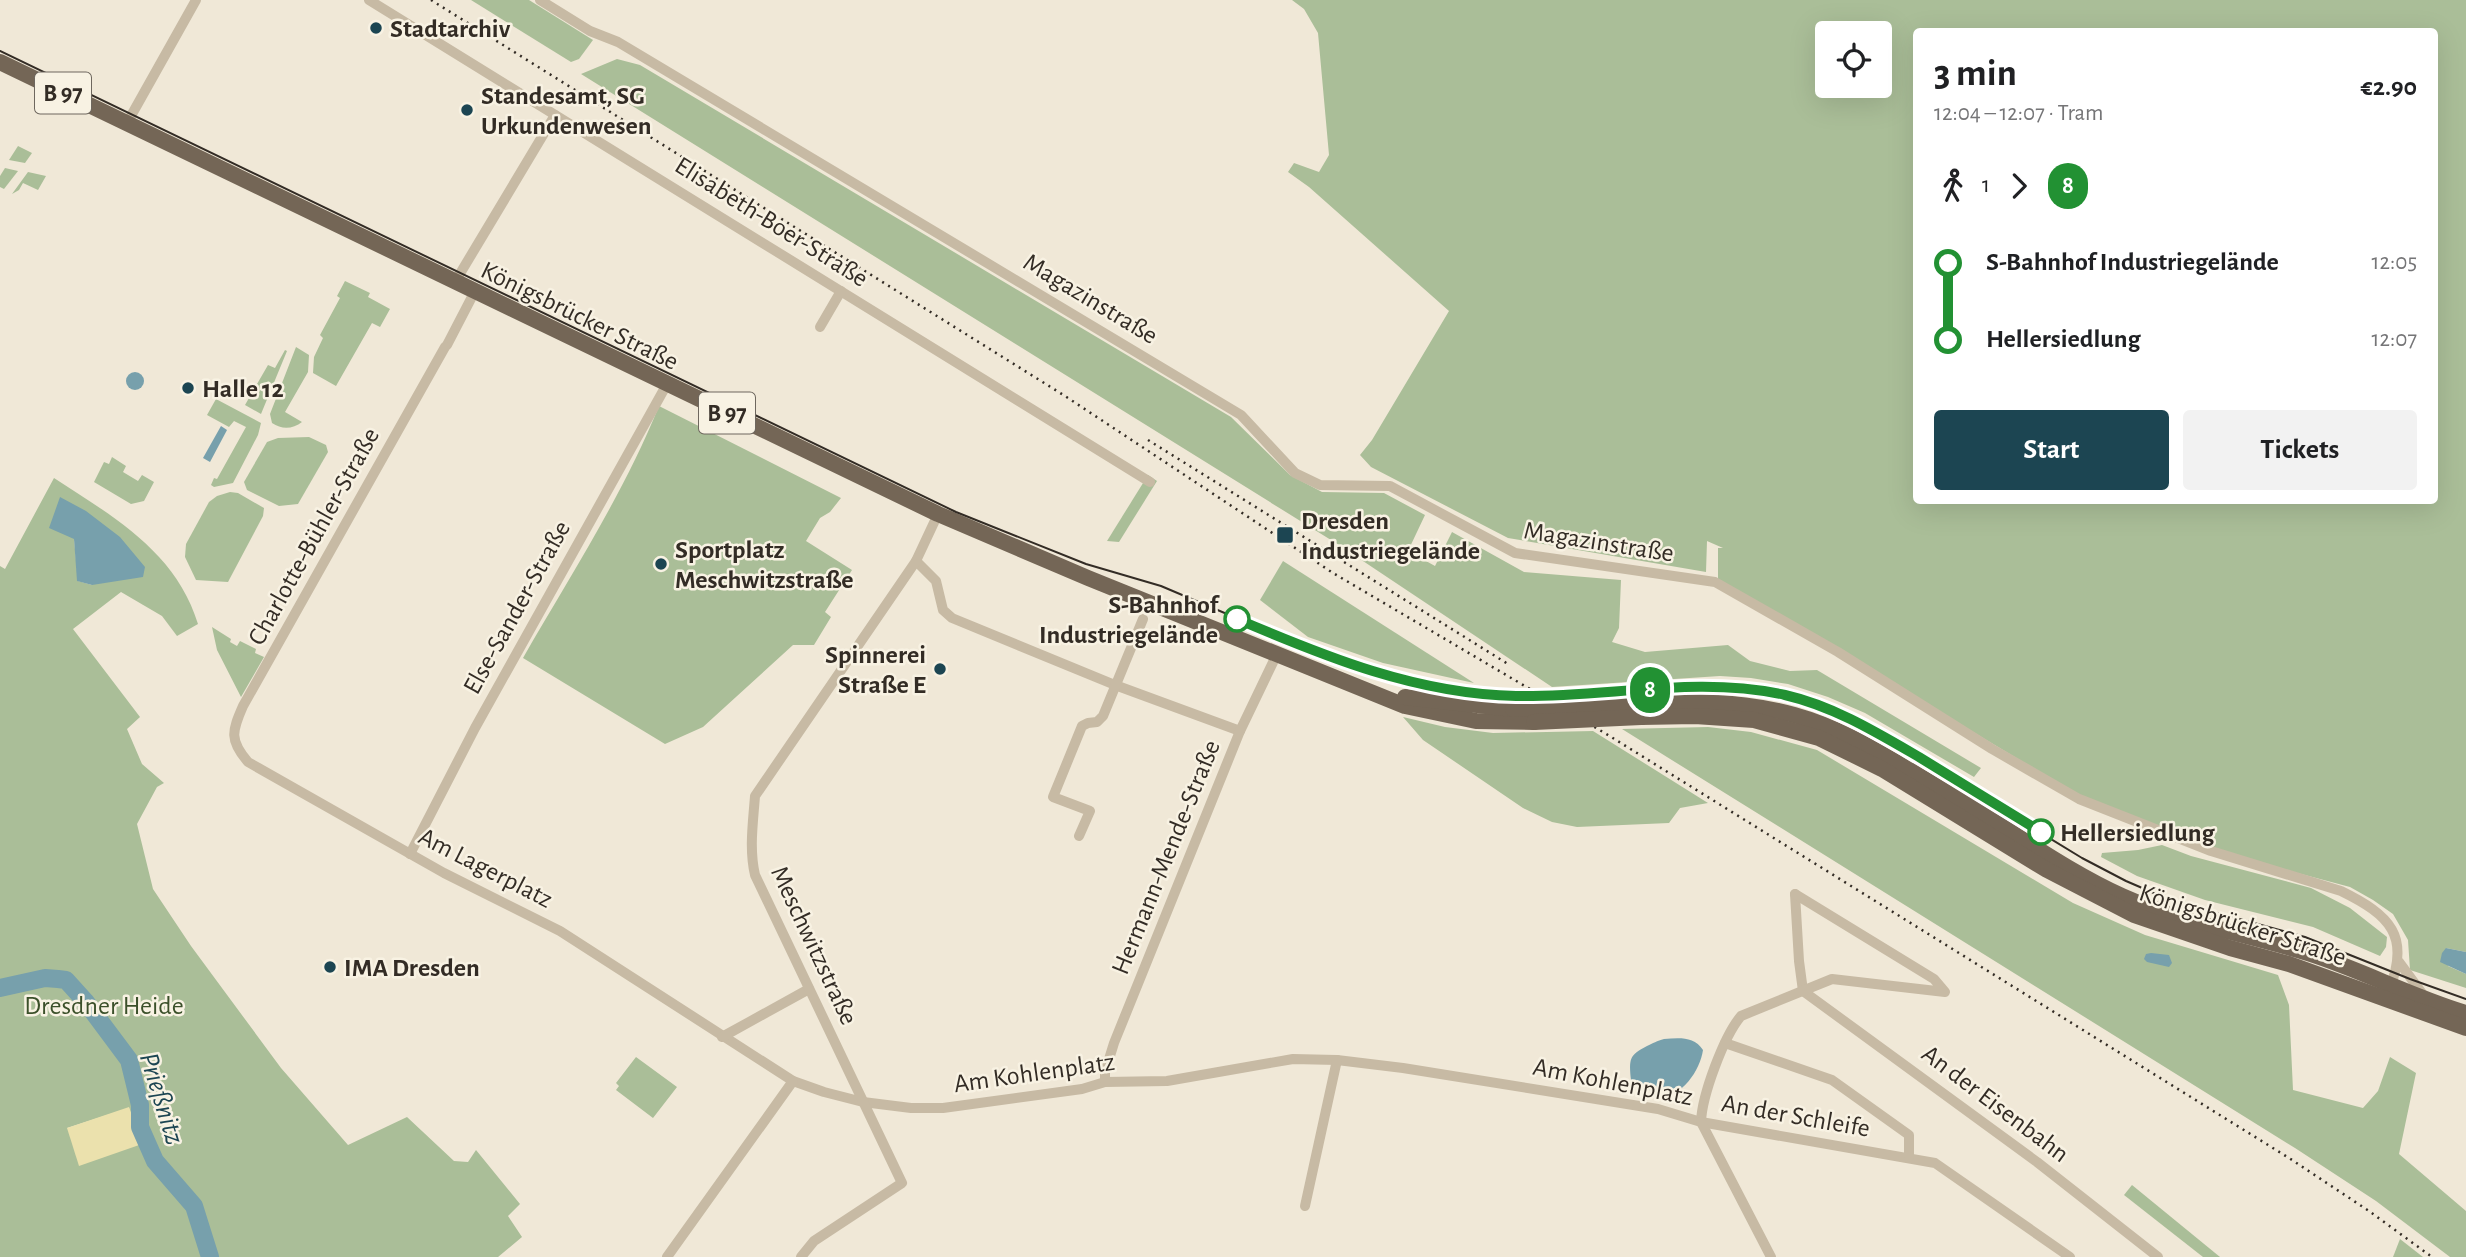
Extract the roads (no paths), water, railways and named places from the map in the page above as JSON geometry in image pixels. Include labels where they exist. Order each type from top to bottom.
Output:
[{"type":"main road","name":"Königsbrücker Straße","points":[[0,62],[938,514],[1405,706],[1439,715],[1489,722],[1641,716],[1754,720],[1819,738],[1882,769],[2047,870],[2133,915],[2218,944],[2466,1013]]},
{"type":"main road","name":"Königsbrücker Straße","points":[[1377,694],[1513,709],[1713,703],[1756,706],[1795,715],[1857,739],[2053,859],[2121,896],[2207,927],[2309,953],[2355,970],[2388,993],[2466,1028]]},
{"type":"street","points":[[127,123],[196,0]]},
{"type":"street","name":"Elisabeth-Boer-Straße","points":[[369,0],[1150,482]]},
{"type":"street","name":"Magazinstraße","points":[[540,0],[590,31],[629,48],[1241,415],[1295,473],[1320,485],[1390,486],[1516,553],[1715,582],[1838,652],[1981,743],[2079,799],[2211,850],[2341,891],[2356,899],[2392,928],[2398,945],[2399,962]]},
{"type":"street","points":[[455,282],[555,115]]},
{"type":"street","points":[[820,327],[841,290]]},
{"type":"street","name":"Charlotte-Bühler-Straße","points":[[233,738],[234,727],[243,706],[475,291]]},
{"type":"street","name":"Else-Sander-Straße","points":[[410,854],[475,728],[667,384]]},
{"type":"street","name":"Meschwitzstraße","points":[[800,1257],[814,1241],[902,1183],[755,875],[752,831],[755,796],[916,561],[938,514]]},
{"type":"street","points":[[916,561],[936,581],[943,610],[952,618],[1115,685],[1240,731]]},
{"type":"street","points":[[1079,836],[1090,811],[1053,797],[1082,726],[1097,722],[1104,716],[1143,619]]},
{"type":"street","name":"Hermann-Mende-Straße","points":[[1105,1082],[1105,1072],[1114,1043],[1240,731],[1277,654]]},
{"type":"street","name":"Am Lagerplatz","points":[[233,738],[238,751],[248,762],[410,854],[577,941],[793,1082],[863,1102]]},
{"type":"street","points":[[1795,894],[1934,979],[1945,992],[1832,979],[1803,991],[1795,894]]},
{"type":"street","points":[[2388,993],[2399,962]]},
{"type":"street","points":[[2399,962],[2429,1002]]},
{"type":"street","points":[[722,1037],[809,989]]},
{"type":"street","name":"Am Kohlenplatz","points":[[863,1102],[911,1108],[943,1108],[1082,1089],[1105,1082],[1167,1081],[1293,1059],[1337,1060],[1658,1109],[1701,1122],[1702,1107],[1732,1026],[1741,1016],[1803,991]]},
{"type":"street","name":"An der Eisenbahn","points":[[1803,991],[2037,1162],[2158,1257]]},
{"type":"street","name":"An der Schleife","points":[[1725,1043],[1832,1080],[1909,1135],[1909,1157]]},
{"type":"street","points":[[1305,1206],[1337,1060]]},
{"type":"street","points":[[667,1257],[793,1082]]},
{"type":"street","name":"An der Schleife","points":[[1701,1122],[1935,1163],[2070,1257]]},
{"type":"street","name":"An der Schleife","points":[[1701,1122],[1770,1257]]},
{"type":"water","points":[[131,372],[139,372],[144,381],[142,388],[131,390],[126,385],[126,377]]},
{"type":"water","points":[[221,426],[227,430],[210,462],[203,458]]},
{"type":"water","points":[[60,497],[86,511],[120,537],[145,567],[143,577],[92,585],[77,581],[74,539],[49,528]]},
{"type":"water","points":[[2446,948],[2466,952],[2466,974],[2440,962]]},
{"type":"water","points":[[2146,954],[2169,955],[2172,963],[2169,967],[2147,962],[2144,959]]},
{"type":"water","points":[[1664,1039],[1691,1040],[1703,1050],[1689,1081],[1676,1093],[1660,1098],[1648,1088],[1631,1080],[1630,1062],[1637,1052]]},
{"type":"waterway","name":"Prießnitz","points":[[0,988],[45,978],[66,980],[85,1001],[129,1060],[140,1105],[140,1127],[155,1161],[194,1206],[210,1257]]},
{"type":"tram line","points":[[0,51],[956,512],[1086,564],[1161,586],[1326,656],[1410,681],[1458,691],[1515,696],[1702,687],[1736,688],[1809,702],[1874,731],[2082,858],[2126,881],[2170,900],[2305,937],[2466,999]]},
{"type":"tram line","name":"8","points":[[1237,619],[1353,666],[1458,691],[1492,695],[1551,696],[1702,687],[1736,688],[1787,696],[1829,709],[1874,731],[2041,832]]},
{"type":"railway","points":[[431,0],[1065,396],[1333,573],[1608,735],[2289,1158],[2432,1257]]},
{"type":"railway","points":[[1148,440],[1508,664]]},
{"type":"place","name":"Stadtarchiv","points":[[376,28]]},
{"type":"place","name":"Standesamt, SG Urkundenwesen","points":[[467,110]]},
{"type":"place","name":"Halle 12","points":[[188,388]]},
{"type":"place","name":"Dresden Industriegelände","points":[[1285,535]]},
{"type":"place","name":"Sportplatz Meschwitzstraße","points":[[661,564]]},
{"type":"place","name":"S-Bahnhof Industriegelände","points":[[1237,619]]},
{"type":"place","name":"Spinnerei Straße E","points":[[940,669]]},
{"type":"place","name":"Hellersiedlung","points":[[2041,832]]},
{"type":"place","name":"IMA Dresden","points":[[330,967]]},
{"type":"park label","name":"Dresdner Heide","points":[[104,1005]]}]
